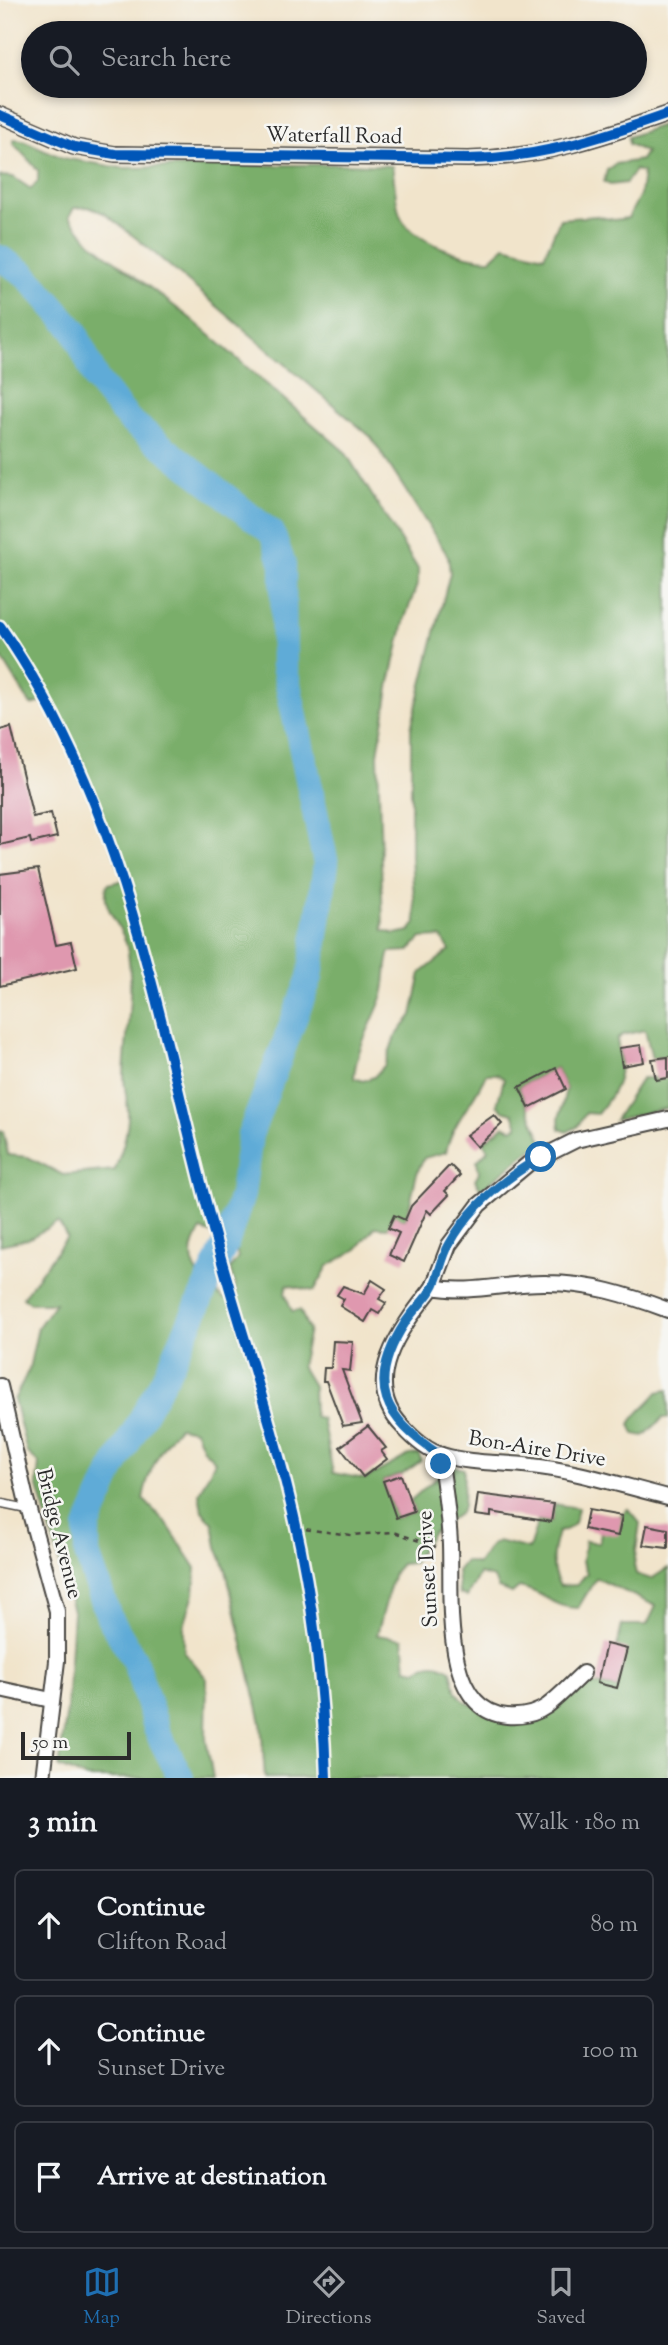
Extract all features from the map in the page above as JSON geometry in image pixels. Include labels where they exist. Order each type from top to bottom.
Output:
[{"type":"street","name":"Waterfall Road","points":[[0,115],[74,147],[115,154],[468,159],[522,157],[556,150],[668,114]]},
{"type":"street","points":[[440,1455],[414,1438],[389,1410],[383,1380],[385,1362],[404,1324],[433,1287],[449,1245],[479,1205],[528,1164],[576,1140],[668,1119]]},
{"type":"street","points":[[433,1287],[453,1291],[546,1283],[597,1287],[668,1310]]},
{"type":"street","name":"Bridge Avenue","points":[[0,1386],[57,1611],[57,1661],[43,1778]]},
{"type":"street","name":"Bon-Aire Drive","points":[[440,1455],[532,1466],[668,1497]]},
{"type":"street","name":"Sunset Drive","points":[[440,1455],[450,1549],[454,1646],[462,1685],[478,1705],[499,1716],[521,1717],[546,1707],[583,1673]]},
{"type":"street","points":[[0,1689],[51,1700]]},
{"type":"lane","points":[[0,1503],[29,1509]]},
{"type":"path","points":[[293,1510],[300,1545]]},
{"type":"path","points":[[296,1528],[351,1535],[394,1532],[425,1545],[450,1549]]},
{"type":"green space","points":[[668,123],[668,1057],[652,1059],[645,1030],[622,1035],[617,1040],[620,1071],[610,1097],[597,1114],[586,1113],[577,1127],[567,1132],[560,1129],[559,1119],[566,1089],[556,1068],[519,1087],[542,1141],[481,1189],[475,1180],[479,1172],[477,1161],[488,1150],[483,1142],[504,1126],[512,1129],[518,1126],[513,1113],[502,1110],[497,1105],[504,1079],[497,1074],[486,1074],[458,1121],[446,1152],[424,1158],[417,1173],[405,1220],[394,1216],[388,1228],[375,1227],[357,1249],[328,1266],[314,1291],[287,1285],[285,1293],[292,1311],[300,1310],[309,1330],[301,1366],[313,1386],[314,1416],[322,1419],[333,1473],[365,1479],[409,1455],[419,1454],[421,1461],[401,1475],[383,1481],[396,1518],[414,1512],[410,1501],[450,1465],[464,1469],[463,1507],[459,1514],[432,1533],[413,1563],[401,1564],[394,1572],[377,1635],[403,1639],[406,1668],[416,1670],[434,1664],[446,1667],[451,1670],[456,1690],[463,1700],[492,1710],[519,1715],[542,1715],[558,1707],[582,1683],[617,1688],[617,1647],[622,1625],[647,1625],[656,1606],[596,1578],[578,1608],[562,1606],[528,1589],[519,1587],[512,1593],[498,1588],[494,1578],[479,1574],[467,1597],[459,1593],[457,1571],[465,1561],[478,1564],[490,1546],[498,1541],[529,1549],[538,1520],[551,1522],[554,1504],[578,1508],[573,1525],[558,1532],[553,1559],[554,1573],[560,1586],[577,1585],[587,1573],[582,1562],[585,1541],[599,1543],[601,1532],[628,1509],[640,1523],[634,1565],[636,1574],[651,1579],[668,1568],[668,1778],[265,1778],[261,1723],[226,1570],[217,1547],[213,1523],[202,1511],[199,1493],[215,1461],[203,1449],[195,1430],[179,1427],[156,1460],[143,1499],[167,1524],[196,1568],[194,1593],[184,1625],[184,1651],[207,1679],[206,1739],[213,1778],[87,1778],[59,1767],[67,1709],[73,1611],[37,1483],[39,1463],[27,1452],[14,1400],[29,1369],[38,1327],[55,1303],[31,1303],[23,1297],[67,1237],[58,1222],[28,1239],[0,1245],[0,1131],[3,1131],[8,1155],[28,1157],[63,1175],[115,1170],[128,1118],[124,1075],[130,979],[125,939],[106,901],[108,884],[124,880],[90,788],[46,701],[31,705],[0,655],[0,176],[13,177],[31,189],[38,181],[38,170],[13,143],[14,139],[23,140],[63,158],[122,168],[351,164],[392,166],[400,215],[415,233],[426,240],[453,252],[480,258],[491,259],[505,246],[544,256],[560,219],[596,216],[614,220],[628,218],[640,195],[643,172],[635,170],[626,183],[610,185],[604,182],[607,170],[615,164],[641,160],[646,152],[629,144],[628,137]],"holes":[[[88,207],[104,213],[146,246],[371,437],[448,556],[450,573],[411,728],[411,858],[416,923],[410,931],[395,934],[383,930],[378,754],[390,682],[405,618],[418,582],[418,569],[345,452],[190,318],[90,242],[69,217],[74,208]],[[441,937],[450,950],[421,973],[412,1015],[394,1039],[385,1065],[374,1077],[363,1081],[354,1078],[361,1045],[383,995],[390,952],[409,951],[421,938]],[[201,1230],[234,1241],[238,1258],[230,1269],[237,1295],[224,1299],[200,1277],[192,1260],[195,1241]]]},
{"type":"green space","points":[[642,1078],[668,1078],[668,1108],[615,1120]]},
{"type":"green space","points":[[668,1390],[668,1418],[663,1418],[644,1436],[634,1434],[630,1424],[636,1416],[658,1392]]},
{"type":"building","points":[[11,727],[33,817],[51,813],[57,837],[31,843],[30,838],[0,845],[0,730]]},
{"type":"building","points":[[38,869],[56,945],[71,942],[77,968],[0,986],[0,874]]},
{"type":"building","points":[[641,1045],[644,1062],[622,1066],[619,1048]]},
{"type":"building","points":[[668,1057],[668,1078],[656,1080],[652,1059]]},
{"type":"building","points":[[556,1068],[566,1089],[529,1108],[519,1087]]},
{"type":"building","points":[[494,1115],[502,1124],[477,1147],[466,1135]]},
{"type":"building","points":[[450,1165],[460,1175],[445,1191],[449,1195],[431,1214],[427,1210],[404,1262],[389,1255],[399,1233],[388,1228],[394,1215],[405,1220],[411,1206]]},
{"type":"building","points":[[372,1280],[386,1289],[379,1299],[386,1303],[379,1314],[372,1310],[365,1322],[340,1306],[344,1299],[337,1295],[343,1286],[364,1294]]},
{"type":"building","points":[[333,1341],[353,1342],[350,1371],[342,1370],[362,1423],[343,1426],[326,1381],[323,1381],[324,1368],[331,1368]]},
{"type":"building","points":[[368,1426],[386,1448],[381,1451],[387,1459],[363,1477],[340,1447]]},
{"type":"building","points":[[401,1475],[414,1512],[396,1518],[383,1481]]},
{"type":"building","points":[[478,1494],[554,1504],[551,1522],[491,1512],[491,1517],[475,1515]]},
{"type":"building","points":[[588,1510],[622,1516],[618,1536],[584,1529]]},
{"type":"building","points":[[647,1525],[668,1529],[668,1548],[643,1545]]},
{"type":"building","points":[[606,1644],[627,1649],[617,1688],[597,1683]]},
{"type":"waterway","points":[[0,258],[25,274],[74,330],[97,381],[129,420],[272,533],[283,564],[284,665],[326,864],[310,977],[250,1135],[242,1195],[227,1241],[167,1373],[112,1471],[87,1528],[87,1554],[109,1617],[134,1659],[158,1733],[181,1778]]},
{"type":"cycle path","points":[[0,115],[74,147],[115,154],[468,159],[545,151],[594,139],[668,114]]},
{"type":"cycle path","points":[[0,626],[43,695],[79,767],[108,839],[154,990],[211,1222],[271,1427],[297,1531],[315,1636],[326,1778]]},
{"type":"route","points":[[441,1464],[440,1455],[414,1438],[389,1410],[384,1393],[385,1362],[404,1324],[433,1287],[449,1245],[479,1205],[503,1182],[541,1157]]}]
